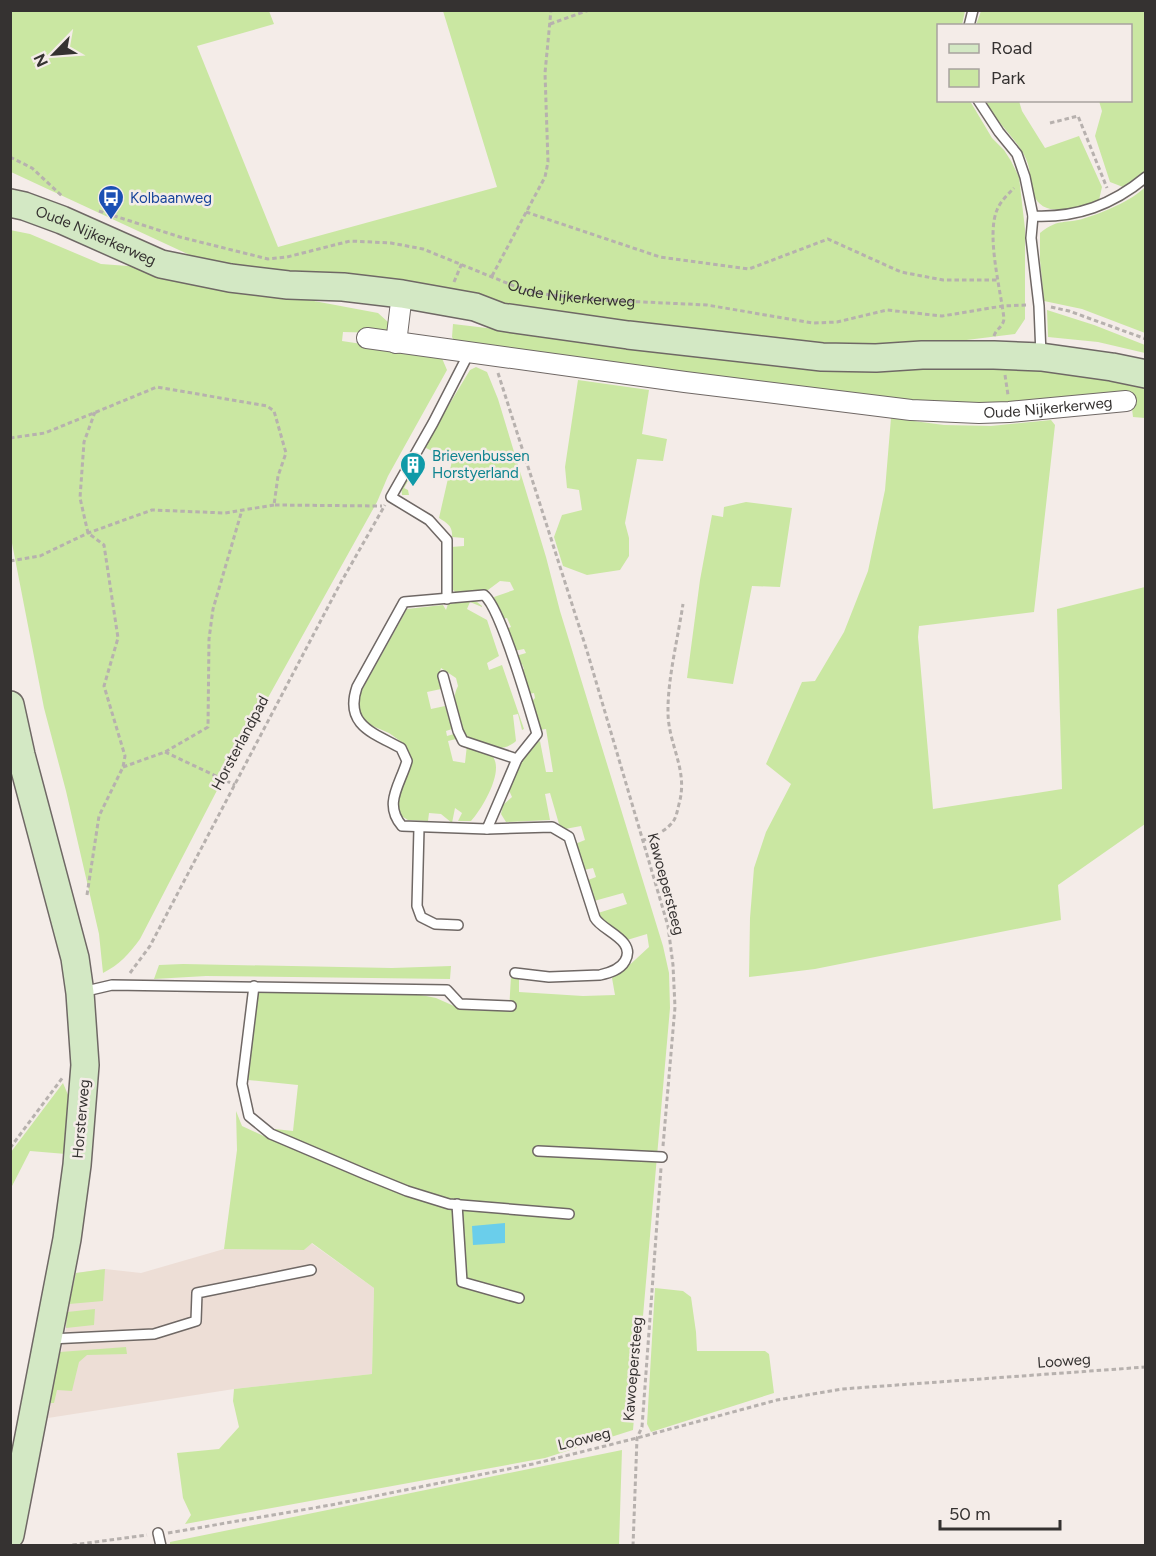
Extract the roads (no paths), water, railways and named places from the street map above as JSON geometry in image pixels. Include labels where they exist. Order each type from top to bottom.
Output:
[{"type":"street","name":"Oude Nijkerkerweg","points":[[10,203],[62,220],[161,264],[230,278],[288,285],[343,287],[401,302],[475,307],[501,317],[628,335],[822,357],[876,358],[994,348],[1041,350],[1146,374]]},
{"type":"street","points":[[396,344],[401,302]]},
{"type":"street","name":"Oude Nijkerkerweg","points":[[367,338],[493,357],[911,410],[1009,412],[1126,401]]},
{"type":"street","name":"Oude Nijkerkerweg","points":[[1041,350],[1070,345],[1146,359]]},
{"type":"street","name":"Horsterweg","points":[[10,705],[24,766],[67,921],[80,993],[85,1065],[77,1165],[67,1239],[11,1535]]},
{"type":"lane","points":[[979,102],[1017,154],[1025,177],[1033,216],[1031,238],[1039,306],[1041,350]]},
{"type":"lane","points":[[1033,216],[1057,217],[1087,211],[1112,201],[1146,177]]},
{"type":"lane","points":[[447,599],[447,540],[429,520],[391,496],[433,423],[469,353]]},
{"type":"lane","points":[[487,829],[517,759],[537,734],[504,633],[490,600],[483,595],[404,602],[357,687],[353,700],[355,717],[364,728],[401,748],[406,761],[394,794],[392,806],[394,816],[402,826],[419,828],[487,829],[552,827],[569,837],[598,924],[621,940],[626,948],[627,955],[624,962],[608,973],[549,977],[515,973]]},
{"type":"lane","points":[[443,676],[458,731],[463,741],[517,759]]},
{"type":"lane","points":[[419,828],[417,906],[421,917],[435,924],[458,926]]},
{"type":"lane","points":[[80,993],[112,986],[447,990],[460,1004],[511,1006]]},
{"type":"lane","points":[[254,986],[242,1084],[249,1116],[271,1134],[407,1191],[449,1204],[569,1214]]},
{"type":"lane","points":[[538,1151],[662,1157]]},
{"type":"lane","points":[[457,1204],[462,1282],[519,1298]]},
{"type":"lane","points":[[48,1339],[154,1334],[196,1321],[197,1293],[311,1270]]},
{"type":"lane","points":[[158,1533],[161,1545]]},
{"type":"water","points":[[505,1223],[505,1243],[473,1245],[472,1226]]},
{"type":"place","name":"Kolbaanweg","points":[[111,221]]},
{"type":"place","name":"Brievenbussen Horstyerland","points":[[413,488]]}]
